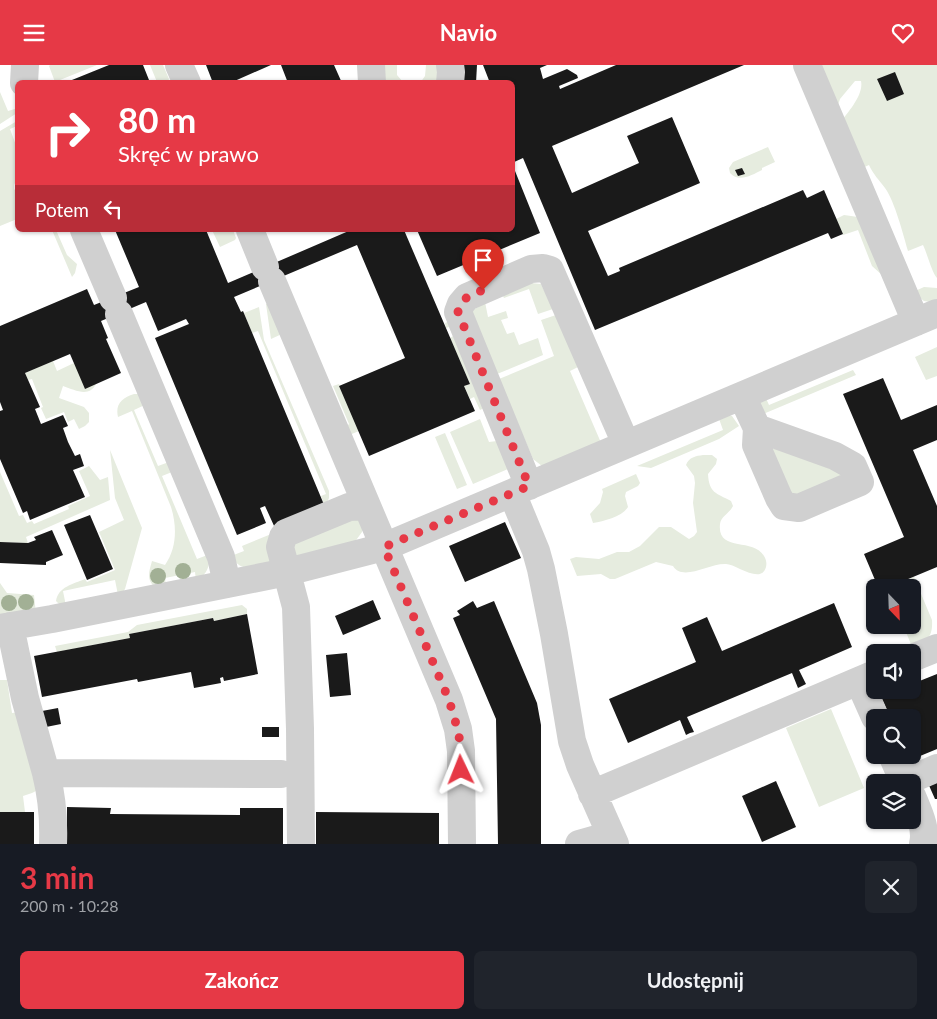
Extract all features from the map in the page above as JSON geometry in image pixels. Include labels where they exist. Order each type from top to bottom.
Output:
[{"type":"lane","points":[[24,80],[25,65]]},
{"type":"lane","points":[[179,65],[186,80]]},
{"type":"lane","points":[[371,65],[372,80]]},
{"type":"lane","points":[[450,65],[450,80]]},
{"type":"lane","points":[[53,844],[54,815],[51,793],[5,627],[287,572],[384,547],[926,318],[807,65]]},
{"type":"lane","points":[[85,232],[221,557],[227,584]]},
{"type":"lane","points":[[251,232],[449,700],[458,729],[461,751],[462,844]]},
{"type":"lane","points":[[579,844],[613,840],[592,794],[572,741],[547,594],[520,490],[458,312],[461,304],[467,297],[531,269],[543,268],[550,270],[626,444]]},
{"type":"lane","points":[[742,396],[757,428]]},
{"type":"lane","points":[[301,844],[296,607],[280,547],[286,533],[349,507],[367,506]]},
{"type":"lane","points":[[921,654],[937,648]]},
{"type":"lane","points":[[592,794],[866,677]]},
{"type":"lane","points":[[921,779],[937,768]]},
{"type":"lane","points":[[46,773],[281,774]]},
{"type":"lane","points":[[921,817],[922,844]]},
{"type":"shaded area","points":[[97,65],[60,80],[54,80],[49,66]]},
{"type":"shaded area","points":[[150,65],[163,65],[169,80],[156,80]]},
{"type":"shaded area","points":[[379,65],[397,65],[397,75],[401,80],[380,80]]},
{"type":"shaded area","points":[[426,65],[443,65],[442,80],[422,80],[425,76]]},
{"type":"shaded area","points":[[815,65],[937,65],[937,278],[923,245],[908,251],[889,194],[869,165],[860,169],[840,123],[858,98],[861,81],[855,81],[840,99],[838,105]]},
{"type":"shaded area","points":[[0,92],[8,111],[15,109],[15,114],[0,124]]},
{"type":"shaded area","points":[[15,122],[15,127],[10,129],[15,143],[15,220],[0,226],[0,131]]},
{"type":"shaded area","points":[[768,147],[775,162],[746,177],[737,177],[730,173],[729,168],[733,162]]},
{"type":"shaded area","points":[[844,215],[858,217],[893,285],[872,266],[858,230],[843,235],[836,219]]},
{"type":"shaded area","points":[[53,232],[57,232],[67,255],[77,264],[72,277]]},
{"type":"shaded area","points":[[213,232],[234,232],[235,240],[220,247]]},
{"type":"shaded area","points":[[531,283],[541,284],[553,309],[538,314],[529,289],[504,298],[502,294]]},
{"type":"shaded area","points":[[924,287],[937,288],[937,303],[924,301],[913,292]]},
{"type":"shaded area","points":[[271,302],[284,333],[271,339],[266,304]]},
{"type":"shaded area","points":[[485,302],[488,317],[506,311],[508,318],[501,320],[507,334],[514,332],[519,345],[538,338],[543,355],[497,374],[472,311]]},
{"type":"shaded area","points":[[259,307],[264,340],[329,491],[329,498],[325,507],[321,496],[326,494],[258,331],[252,333],[244,313]]},
{"type":"shaded area","points":[[556,315],[578,367],[570,371],[602,445],[542,466],[533,459],[499,379],[554,356],[541,320]]},
{"type":"shaded area","points":[[455,319],[484,408],[480,410],[474,397],[470,399],[464,386],[470,384],[450,338],[453,336],[449,327],[446,328],[445,323]]},
{"type":"shaded area","points":[[937,347],[937,376],[926,380],[915,357]]},
{"type":"shaded area","points":[[53,361],[57,371],[74,363],[96,384],[90,391],[86,392],[63,386],[59,398],[84,407],[89,413],[89,422],[79,429],[74,419],[68,422],[64,412],[46,419],[32,379],[28,380],[25,373]]},
{"type":"shaded area","points":[[853,370],[856,375],[761,415],[760,403],[765,396],[769,405]]},
{"type":"shaded area","points":[[339,384],[359,431],[347,436],[344,429],[349,424],[333,386]]},
{"type":"shaded area","points":[[134,394],[141,394],[149,403],[134,410],[158,466],[169,462],[172,472],[162,476],[197,559],[210,554],[207,570],[196,581],[195,572],[165,578],[166,586],[155,587],[149,578],[152,561],[165,565],[169,558],[174,544],[175,529],[171,507],[132,411],[118,417],[117,412],[120,402]]},
{"type":"shaded area","points":[[723,414],[732,416],[739,426],[719,439],[651,468],[637,466],[723,430],[718,416]]},
{"type":"shaded area","points":[[480,419],[489,442],[497,441],[508,469],[473,484],[450,432]]},
{"type":"shaded area","points":[[445,433],[467,485],[457,489],[435,437]]},
{"type":"shaded area","points":[[780,446],[844,475],[793,501],[771,450]]},
{"type":"shaded area","points":[[110,450],[142,528],[125,589],[118,595],[115,580],[63,591],[66,606],[60,605],[56,601],[57,596],[63,589],[85,579],[87,582],[115,570],[99,532],[124,520],[115,498]]},
{"type":"shaded area","points":[[712,455],[717,459],[716,464],[708,474],[710,485],[714,492],[731,501],[733,506],[720,524],[724,539],[759,550],[766,561],[766,567],[763,572],[754,574],[730,565],[719,564],[690,572],[683,572],[673,566],[656,562],[615,579],[610,579],[601,574],[577,576],[570,559],[576,557],[599,559],[617,552],[629,552],[640,546],[659,527],[671,527],[689,539],[694,536],[697,532],[693,503],[695,483],[694,476],[686,465],[695,456]]},
{"type":"shaded area","points":[[89,466],[100,480],[108,477],[110,500],[26,537],[28,543],[0,542],[0,472],[19,516],[23,515],[27,523],[32,521],[34,524],[69,509],[68,506],[90,496],[79,471]]},
{"type":"shaded area","points":[[636,474],[640,483],[626,492],[625,496],[628,507],[622,513],[612,518],[593,523],[590,514],[600,503],[602,489]]},
{"type":"shaded area","points":[[356,516],[363,525],[362,532],[354,543],[296,559],[289,541]]},
{"type":"shaded area","points":[[281,530],[271,564],[254,568],[244,567],[235,562],[231,556],[244,551],[242,546]]},
{"type":"shaded area","points":[[0,583],[7,593],[34,595],[36,614],[0,618]]},
{"type":"shaded area","points":[[921,594],[932,620],[931,631],[928,638],[920,644],[911,644],[907,634],[921,634]]},
{"type":"shaded area","points":[[242,605],[247,609],[247,614],[214,621],[213,618],[129,634],[130,638],[57,652],[55,646],[128,632],[137,625]]},
{"type":"shaded area","points":[[0,680],[7,680],[12,713],[21,712],[40,789],[23,796],[25,812],[0,812]]},
{"type":"shaded area","points":[[831,709],[864,788],[819,807],[786,728]]},
{"type":"building","points":[[109,65],[143,65],[149,80],[72,80]]},
{"type":"building","points":[[206,65],[271,65],[237,80],[212,80]]},
{"type":"building","points":[[281,65],[334,65],[341,80],[287,80]]},
{"type":"building","points":[[458,65],[477,65],[476,80],[456,80]]},
{"type":"building","points":[[483,65],[547,65],[540,68],[543,79],[567,69],[577,75],[578,78],[559,86],[560,89],[616,65],[744,65],[552,146],[572,193],[639,163],[627,136],[672,117],[700,183],[588,231],[608,276],[620,271],[619,268],[803,190],[807,198],[824,190],[843,234],[831,239],[828,233],[595,330],[523,158],[515,162],[515,80],[489,80]]},
{"type":"building","points":[[895,72],[904,94],[887,101],[877,79]]},
{"type":"building","points":[[742,168],[745,174],[738,176],[735,170]]},
{"type":"building","points":[[515,171],[540,233],[437,276],[418,232],[515,232]]},
{"type":"building","points":[[116,232],[207,232],[228,283],[346,232],[405,232],[470,384],[464,386],[475,411],[369,456],[339,386],[405,358],[357,245],[234,297],[241,312],[243,311],[325,507],[275,528],[265,506],[260,508],[266,523],[237,535],[155,338],[189,324],[186,319],[158,331],[146,302],[101,321],[108,338],[106,339],[121,373],[85,389],[70,354],[25,373],[40,407],[35,409],[41,424],[63,415],[68,426],[63,428],[68,442],[75,456],[80,454],[84,466],[73,470],[85,497],[30,520],[27,511],[23,513],[0,459],[0,411],[3,410],[0,402],[0,326],[87,289],[94,305],[139,287]]},
{"type":"building","points":[[883,378],[901,420],[937,405],[937,440],[913,450],[937,506],[937,567],[908,579],[875,579],[864,554],[904,537],[843,394]]},
{"type":"building","points":[[90,515],[113,569],[87,580],[64,525]]},
{"type":"building","points":[[505,522],[521,558],[465,582],[449,546]]},
{"type":"building","points":[[52,530],[63,555],[46,562],[46,565],[0,563],[0,542],[28,543],[36,540],[34,537]]},
{"type":"building","points":[[373,600],[381,619],[343,635],[335,616]]},
{"type":"building","points":[[473,601],[477,608],[494,601],[537,703],[541,725],[541,844],[498,844],[496,719],[453,618],[460,615],[457,611]]},
{"type":"building","points":[[834,603],[852,647],[799,670],[806,684],[798,688],[792,673],[687,717],[694,732],[686,735],[680,720],[628,743],[609,699],[696,662],[682,628],[707,617],[722,651]]},
{"type":"building","points":[[247,614],[258,674],[224,681],[223,677],[220,678],[221,683],[194,688],[191,672],[138,682],[137,679],[42,697],[34,656],[130,638],[129,634],[213,618],[214,621]]},
{"type":"building","points":[[347,653],[351,695],[330,697],[326,655]]},
{"type":"building","points":[[937,674],[937,749],[921,756],[921,709],[886,709],[882,699],[921,699],[921,680]]},
{"type":"building","points":[[58,708],[61,724],[46,727],[42,711]]},
{"type":"building","points":[[262,727],[279,727],[279,737],[262,737]]},
{"type":"building","points":[[937,777],[937,799],[935,799],[927,781]]},
{"type":"building","points":[[776,781],[796,827],[762,842],[742,796]]},
{"type":"building","points":[[67,807],[111,808],[110,814],[240,815],[240,808],[283,808],[283,844],[67,844]]},
{"type":"building","points":[[0,812],[34,812],[34,844],[0,844]]},
{"type":"building","points":[[316,812],[439,813],[439,844],[316,844]]},
{"type":"route","points":[[461,770],[459,734],[449,700],[384,547],[529,486],[458,312],[463,300],[483,290]]}]
